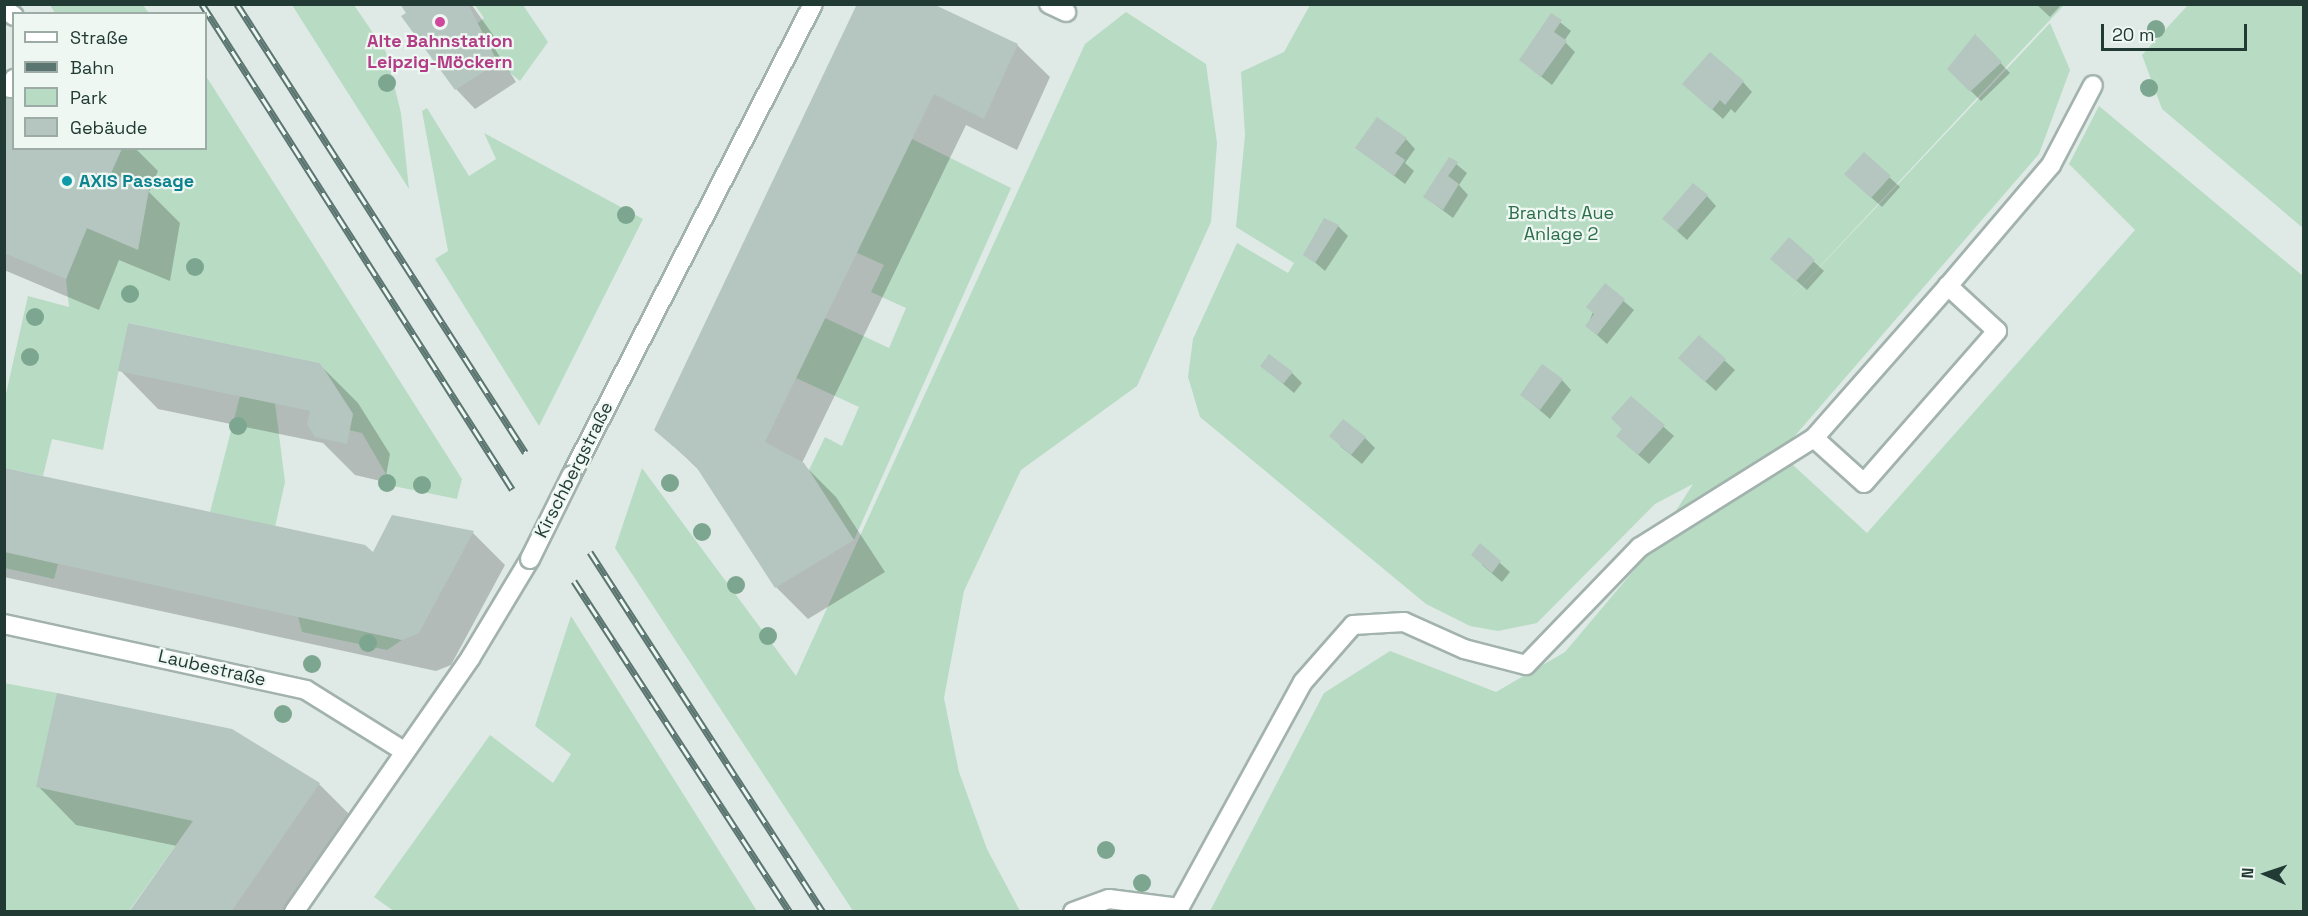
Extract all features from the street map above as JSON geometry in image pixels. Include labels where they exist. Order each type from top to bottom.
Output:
[{"type":"street","name":"Kirschbergstraße","points":[[294,912],[471,657],[530,559],[813,4]]},
{"type":"street","points":[[1048,4],[1066,12]]},
{"type":"street","points":[[1072,912],[1109,899],[1178,910],[1304,682],[1353,625],[1404,622],[1464,649],[1526,665],[1640,547],[1814,438],[2051,165],[2093,85]]},
{"type":"street","points":[[1814,438],[1864,483],[1997,331],[1948,286]]},
{"type":"street","name":"Laubestraße","points":[[4,624],[306,690],[404,751]]},
{"type":"green space","points":[[50,5],[143,5],[148,12],[54,12]]},
{"type":"green space","points":[[292,5],[354,5],[386,52],[401,113],[409,189]]},
{"type":"green space","points":[[475,5],[523,5],[548,42],[520,81],[498,63],[474,26],[484,18]]},
{"type":"green space","name":"Brandts Aue Anlage 2","points":[[1310,5],[2064,5],[1766,324],[2050,23],[2070,70],[2039,154],[1780,453],[1867,533],[2135,230],[2069,164],[2099,106],[2303,276],[2303,911],[1210,911],[1324,693],[1390,651],[1496,692],[1565,652],[1651,550],[1693,484],[1655,504],[1537,623],[1498,631],[1470,626],[1426,604],[1200,417],[1188,377],[1193,339],[1237,243],[1288,273],[1294,263],[1236,227],[1245,135],[1241,72],[1284,52]]},
{"type":"green space","points":[[2188,5],[2303,5],[2303,228],[2162,109],[2142,55]]},
{"type":"green space","points":[[1126,12],[1206,64],[1217,143],[1211,222],[1137,386],[1021,470],[964,591],[944,698],[959,772],[987,849],[1020,911],[853,911],[615,548],[642,468],[796,676],[1085,44]]},
{"type":"green space","points":[[207,78],[462,479],[457,499],[393,486],[362,433],[349,430],[353,414],[320,363],[128,323],[103,450],[52,439],[43,476],[5,468],[5,398],[28,296],[69,307],[66,279],[87,228],[138,249],[149,190],[111,173],[122,150],[207,150]]},
{"type":"green space","points":[[427,108],[469,176],[496,159],[484,133],[643,219],[539,426],[435,259],[448,251],[422,111]]},
{"type":"green space","points":[[910,138],[1011,188],[854,540],[809,470],[825,437],[842,446],[859,407],[796,378],[823,317],[889,348],[906,308],[871,292],[884,265],[853,251]]},
{"type":"green space","points":[[240,396],[275,403],[285,482],[275,527],[210,512]]},
{"type":"green space","points":[[5,552],[58,564],[54,579],[5,568]]},
{"type":"green space","points":[[298,616],[402,640],[387,650],[302,632]]},
{"type":"green space","points":[[571,616],[757,911],[395,912],[374,897],[490,735],[553,783],[571,754],[535,726]]},
{"type":"green space","points":[[4,683],[57,693],[193,821],[129,911],[5,911]]},
{"type":"building","points":[[400,4],[468,4],[498,63],[455,90],[401,16],[406,13]]},
{"type":"building","points":[[857,4],[933,4],[1018,44],[984,119],[934,94],[765,442],[804,463],[854,540],[775,588],[695,465],[654,430]]},
{"type":"building","points":[[1551,13],[1562,20],[1554,32],[1567,41],[1541,77],[1519,60]]},
{"type":"building","points":[[1975,34],[2002,62],[1970,92],[1947,69]]},
{"type":"building","points":[[1710,52],[1744,81],[1725,105],[1720,100],[1712,110],[1682,84]]},
{"type":"building","name":"AXIS Passage","points":[[4,86],[12,88],[12,150],[121,150],[111,173],[149,189],[138,250],[87,228],[66,279],[4,253]]},
{"type":"building","points":[[1377,117],[1407,138],[1395,153],[1405,160],[1394,176],[1355,148]]},
{"type":"building","points":[[1864,152],[1891,176],[1871,198],[1844,174]]},
{"type":"building","points":[[1449,157],[1458,162],[1448,176],[1459,184],[1443,210],[1423,197]]},
{"type":"building","points":[[1693,183],[1708,195],[1677,231],[1662,219]]},
{"type":"building","points":[[1324,218],[1339,225],[1315,263],[1303,255]]},
{"type":"building","points":[[1789,237],[1815,260],[1796,281],[1770,259]]},
{"type":"building","points":[[1605,283],[1625,299],[1597,335],[1585,326],[1594,314],[1586,307]]},
{"type":"building","points":[[128,323],[320,363],[353,414],[347,444],[315,437],[307,424],[310,411],[118,371]]},
{"type":"building","points":[[1699,335],[1726,359],[1705,382],[1678,358]]},
{"type":"building","points":[[1269,354],[1293,372],[1283,384],[1260,366]]},
{"type":"building","points":[[1542,364],[1563,379],[1540,410],[1520,395]]},
{"type":"building","points":[[1631,396],[1665,425],[1638,455],[1616,436],[1622,429],[1611,418]]},
{"type":"building","points":[[1343,419],[1366,437],[1351,455],[1329,436]]},
{"type":"building","points":[[5,468],[365,545],[373,552],[392,515],[474,531],[419,633],[402,640],[5,552]]},
{"type":"building","points":[[1480,543],[1501,561],[1492,573],[1471,555]]},
{"type":"building","points":[[57,693],[232,729],[320,783],[231,912],[129,912],[193,821],[36,787]]},
{"type":"railway","points":[[202,4],[512,489]]},
{"type":"railway","points":[[237,4],[525,452]]},
{"type":"railway","points":[[590,552],[823,912]]},
{"type":"railway","points":[[574,581],[790,912]]},
{"type":"place","name":"Alte Bahnstation Leipzig-Möckern","points":[[440,22]]},
{"type":"place","name":"AXIS Passage","points":[[67,181]]}]
